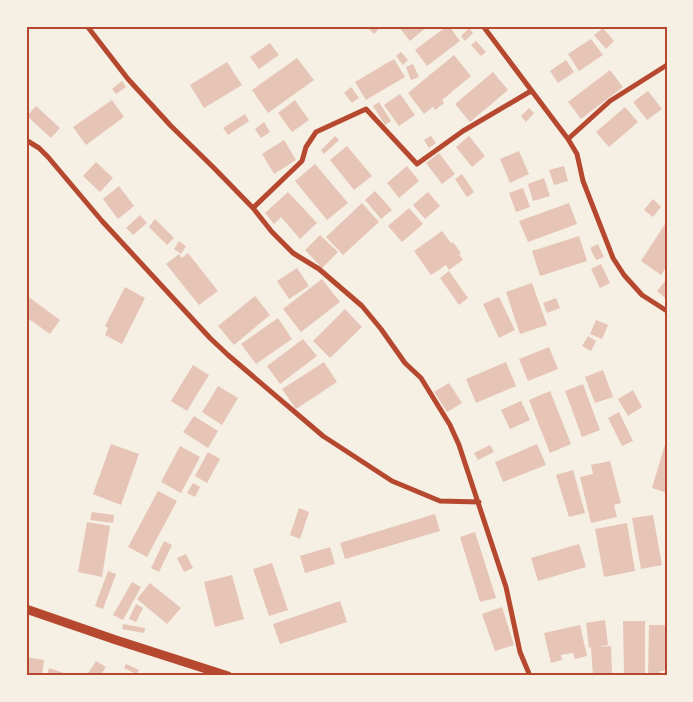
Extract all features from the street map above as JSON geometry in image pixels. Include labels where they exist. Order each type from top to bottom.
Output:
[{"type":"street","points":[[87,26],[128,79],[171,126],[253,208],[272,232],[293,253],[319,269],[362,306],[405,363],[421,378],[450,425],[479,502],[506,587],[520,652],[530,676]]},
{"type":"street","points":[[483,26],[568,138],[577,154],[583,181],[614,258],[624,275],[642,295],[667,311]]},
{"type":"street","points":[[568,138],[610,102],[667,65]]},
{"type":"street","points":[[253,208],[302,161],[306,147],[316,132],[366,110],[417,164],[463,131],[531,90]]},
{"type":"street","points":[[26,140],[39,148],[48,157],[102,221],[210,338],[323,436],[392,482],[440,501],[479,502]]},
{"type":"street","points":[[26,609],[228,676]]},
{"type":"building","points":[[366,26],[382,26],[374,34]]},
{"type":"building","points":[[398,26],[428,26],[410,41]]},
{"type":"building","points":[[449,26],[460,41],[427,66],[415,50]]},
{"type":"building","points":[[469,28],[473,33],[465,41],[461,36]]},
{"type":"building","points":[[603,28],[614,41],[606,49],[594,35]]},
{"type":"building","points":[[591,39],[603,55],[579,71],[568,54]]},
{"type":"building","points":[[476,41],[486,52],[481,56],[471,45]]},
{"type":"building","points":[[270,43],[279,55],[259,69],[250,57]]},
{"type":"building","points":[[401,52],[408,60],[403,65],[396,56]]},
{"type":"building","points":[[454,55],[471,76],[442,100],[444,103],[435,110],[433,107],[424,114],[408,93]]},
{"type":"building","points":[[297,58],[314,80],[268,113],[252,90]]},
{"type":"building","points":[[394,59],[405,77],[366,100],[355,82]]},
{"type":"building","points":[[566,60],[574,72],[558,83],[550,71]]},
{"type":"building","points":[[227,62],[242,85],[204,108],[190,85]]},
{"type":"building","points":[[413,64],[419,77],[411,80],[406,67]]},
{"type":"building","points":[[610,70],[623,87],[581,119],[568,102]]},
{"type":"building","points":[[493,72],[508,90],[470,122],[455,104]]},
{"type":"building","points":[[122,81],[126,87],[116,94],[112,89]]},
{"type":"building","points":[[351,87],[359,98],[352,103],[344,93]]},
{"type":"building","points":[[648,91],[662,109],[647,120],[633,102]]},
{"type":"building","points":[[400,94],[415,115],[399,126],[384,105]]},
{"type":"building","points":[[112,100],[124,117],[86,145],[73,127]]},
{"type":"building","points":[[295,100],[309,120],[292,132],[278,113]]},
{"type":"building","points":[[379,102],[391,121],[385,125],[373,106]]},
{"type":"building","points":[[36,106],[60,128],[51,138],[27,116]]},
{"type":"building","points":[[625,107],[638,122],[609,147],[596,132]]},
{"type":"building","points":[[529,108],[534,113],[526,122],[521,116]]},
{"type":"building","points":[[245,114],[249,121],[228,135],[223,128]]},
{"type":"building","points":[[264,122],[270,132],[261,138],[255,129]]},
{"type":"building","points":[[335,136],[339,140],[324,154],[321,150]]},
{"type":"building","points":[[431,136],[436,143],[429,148],[424,140]]},
{"type":"building","points":[[469,136],[485,156],[472,167],[456,147]]},
{"type":"building","points":[[284,140],[296,160],[274,174],[262,154]]},
{"type":"building","points":[[347,146],[372,176],[354,190],[330,160]]},
{"type":"building","points":[[519,151],[529,174],[510,183],[500,159]]},
{"type":"building","points":[[439,153],[455,174],[442,184],[426,163]]},
{"type":"building","points":[[96,162],[113,178],[100,192],[83,176]]},
{"type":"building","points":[[315,164],[348,203],[327,220],[295,181]]},
{"type":"building","points":[[407,166],[419,181],[399,198],[387,183]]},
{"type":"building","points":[[564,166],[568,181],[554,185],[549,170]]},
{"type":"building","points":[[462,174],[474,192],[467,197],[455,179]]},
{"type":"building","points":[[544,178],[550,196],[533,201],[528,184]]},
{"type":"building","points":[[119,186],[134,206],[118,219],[103,199]]},
{"type":"building","points":[[523,188],[530,207],[516,212],[509,193]]},
{"type":"building","points":[[375,191],[392,210],[381,219],[365,200]]},
{"type":"building","points":[[288,192],[317,223],[300,239],[281,217],[274,224],[265,213]]},
{"type":"building","points":[[428,192],[440,206],[425,219],[413,205]]},
{"type":"building","points":[[653,199],[661,207],[653,217],[644,210]]},
{"type":"building","points":[[362,203],[379,222],[343,255],[326,237]]},
{"type":"building","points":[[569,203],[577,224],[528,242],[519,221]]},
{"type":"building","points":[[409,208],[423,224],[402,242],[388,226]]},
{"type":"building","points":[[140,215],[147,223],[133,235],[126,228]]},
{"type":"building","points":[[155,219],[174,238],[167,245],[149,227]]},
{"type":"building","points":[[665,224],[667,225],[667,266],[661,275],[641,261]]},
{"type":"building","points":[[442,231],[461,253],[459,254],[463,260],[449,270],[446,265],[431,275],[414,251]]},
{"type":"building","points":[[320,235],[338,252],[322,268],[305,250]]},
{"type":"building","points":[[579,236],[587,261],[540,276],[532,251]]},
{"type":"building","points":[[179,241],[186,246],[181,254],[174,249]]},
{"type":"building","points":[[598,244],[604,257],[596,260],[590,248]]},
{"type":"building","points":[[188,253],[218,291],[199,305],[166,264],[179,254],[182,258]]},
{"type":"building","points":[[601,264],[610,283],[600,288],[591,269]]},
{"type":"building","points":[[297,268],[309,286],[289,299],[277,281]]},
{"type":"building","points":[[449,271],[468,298],[459,305],[440,278]]},
{"type":"building","points":[[322,279],[340,302],[301,332],[283,309]]},
{"type":"building","points":[[665,281],[667,283],[667,296],[665,298],[657,291]]},
{"type":"building","points":[[532,283],[547,325],[520,334],[506,292]]},
{"type":"building","points":[[125,287],[145,298],[122,344],[105,335],[108,328],[105,326]]},
{"type":"building","points":[[26,295],[60,320],[50,334],[26,317]]},
{"type":"building","points":[[255,296],[270,315],[234,345],[218,326]]},
{"type":"building","points":[[499,297],[515,330],[499,338],[483,304]]},
{"type":"building","points":[[556,298],[560,308],[547,313],[543,303]]},
{"type":"building","points":[[345,309],[362,327],[330,358],[313,341]]},
{"type":"building","points":[[278,318],[292,339],[256,364],[241,344]]},
{"type":"building","points":[[596,320],[608,325],[602,339],[590,334]]},
{"type":"building","points":[[588,336],[596,341],[591,351],[582,346]]},
{"type":"building","points":[[303,339],[317,356],[280,384],[267,366]]},
{"type":"building","points":[[549,347],[558,369],[528,381],[519,359]]},
{"type":"building","points":[[324,362],[337,382],[296,409],[282,389]]},
{"type":"building","points":[[506,362],[516,386],[476,403],[466,379]]},
{"type":"building","points":[[193,365],[209,375],[187,411],[171,401]]},
{"type":"building","points":[[603,370],[613,397],[595,403],[585,377]]},
{"type":"building","points":[[449,383],[462,403],[447,412],[434,392]]},
{"type":"building","points":[[583,384],[600,430],[582,437],[565,391]]},
{"type":"building","points":[[218,386],[238,398],[222,425],[202,412]]},
{"type":"building","points":[[633,390],[642,407],[628,416],[618,399]]},
{"type":"building","points":[[550,391],[571,444],[550,453],[529,400]]},
{"type":"building","points":[[521,401],[530,420],[510,429],[501,410]]},
{"type":"building","points":[[619,412],[633,441],[622,446],[608,418]]},
{"type":"building","points":[[194,416],[218,431],[208,448],[183,432]]},
{"type":"building","points":[[667,441],[667,493],[652,488]]},
{"type":"building","points":[[111,444],[139,454],[121,505],[93,494]]},
{"type":"building","points":[[537,444],[546,465],[503,482],[495,462]]},
{"type":"building","points":[[490,445],[494,452],[478,460],[474,453]]},
{"type":"building","points":[[180,446],[200,457],[181,493],[161,482]]},
{"type":"building","points":[[208,452],[220,459],[207,483],[195,476]]},
{"type":"building","points":[[610,461],[621,503],[614,505],[617,517],[591,523],[580,477],[593,474],[591,465]]},
{"type":"building","points":[[573,470],[585,513],[569,517],[556,475]]},
{"type":"building","points":[[193,483],[200,487],[195,497],[187,493]]},
{"type":"building","points":[[158,491],[177,501],[147,557],[128,547]]},
{"type":"building","points":[[299,508],[309,512],[300,539],[290,535]]},
{"type":"building","points":[[92,512],[114,515],[113,523],[90,520]]},
{"type":"building","points":[[435,514],[440,531],[345,559],[340,543]]},
{"type":"building","points":[[653,515],[662,565],[641,569],[632,518]]},
{"type":"building","points":[[87,522],[110,526],[102,577],[78,572]]},
{"type":"building","points":[[627,523],[635,571],[604,577],[595,529]]},
{"type":"building","points":[[475,532],[496,598],[480,602],[460,537]]},
{"type":"building","points":[[164,541],[172,545],[159,572],[151,568]]},
{"type":"building","points":[[579,544],[586,567],[538,581],[531,558]]},
{"type":"building","points":[[330,547],[335,564],[305,573],[300,556]]},
{"type":"building","points":[[186,554],[193,568],[184,572],[177,558]]},
{"type":"building","points":[[272,563],[288,610],[269,616],[253,569]]},
{"type":"building","points":[[108,571],[116,574],[103,609],[95,606]]},
{"type":"building","points":[[232,575],[244,619],[215,627],[204,582]]},
{"type":"building","points":[[132,582],[141,587],[123,620],[113,615]]},
{"type":"building","points":[[150,583],[181,608],[167,624],[137,599]]},
{"type":"building","points":[[340,601],[347,622],[280,644],[273,624]]},
{"type":"building","points":[[136,604],[143,608],[136,622],[129,619]]},
{"type":"building","points":[[502,607],[514,645],[495,651],[482,614]]},
{"type":"building","points":[[605,620],[608,645],[597,647],[611,646],[612,676],[593,676],[591,647],[589,648],[586,623]]},
{"type":"building","points":[[623,621],[645,621],[645,676],[624,674]]},
{"type":"building","points":[[123,624],[145,628],[144,633],[122,629]]},
{"type":"building","points":[[580,625],[587,656],[575,659],[573,653],[561,655],[562,660],[551,663],[544,633]]},
{"type":"building","points":[[649,625],[667,625],[667,671],[660,671],[660,676],[648,676]]},
{"type":"building","points":[[26,657],[44,660],[42,676],[26,676]]},
{"type":"building","points":[[96,661],[106,667],[100,676],[87,675]]},
{"type":"building","points":[[126,664],[139,670],[136,674],[124,668]]},
{"type":"building","points":[[49,668],[67,674],[67,676],[47,676]]}]
